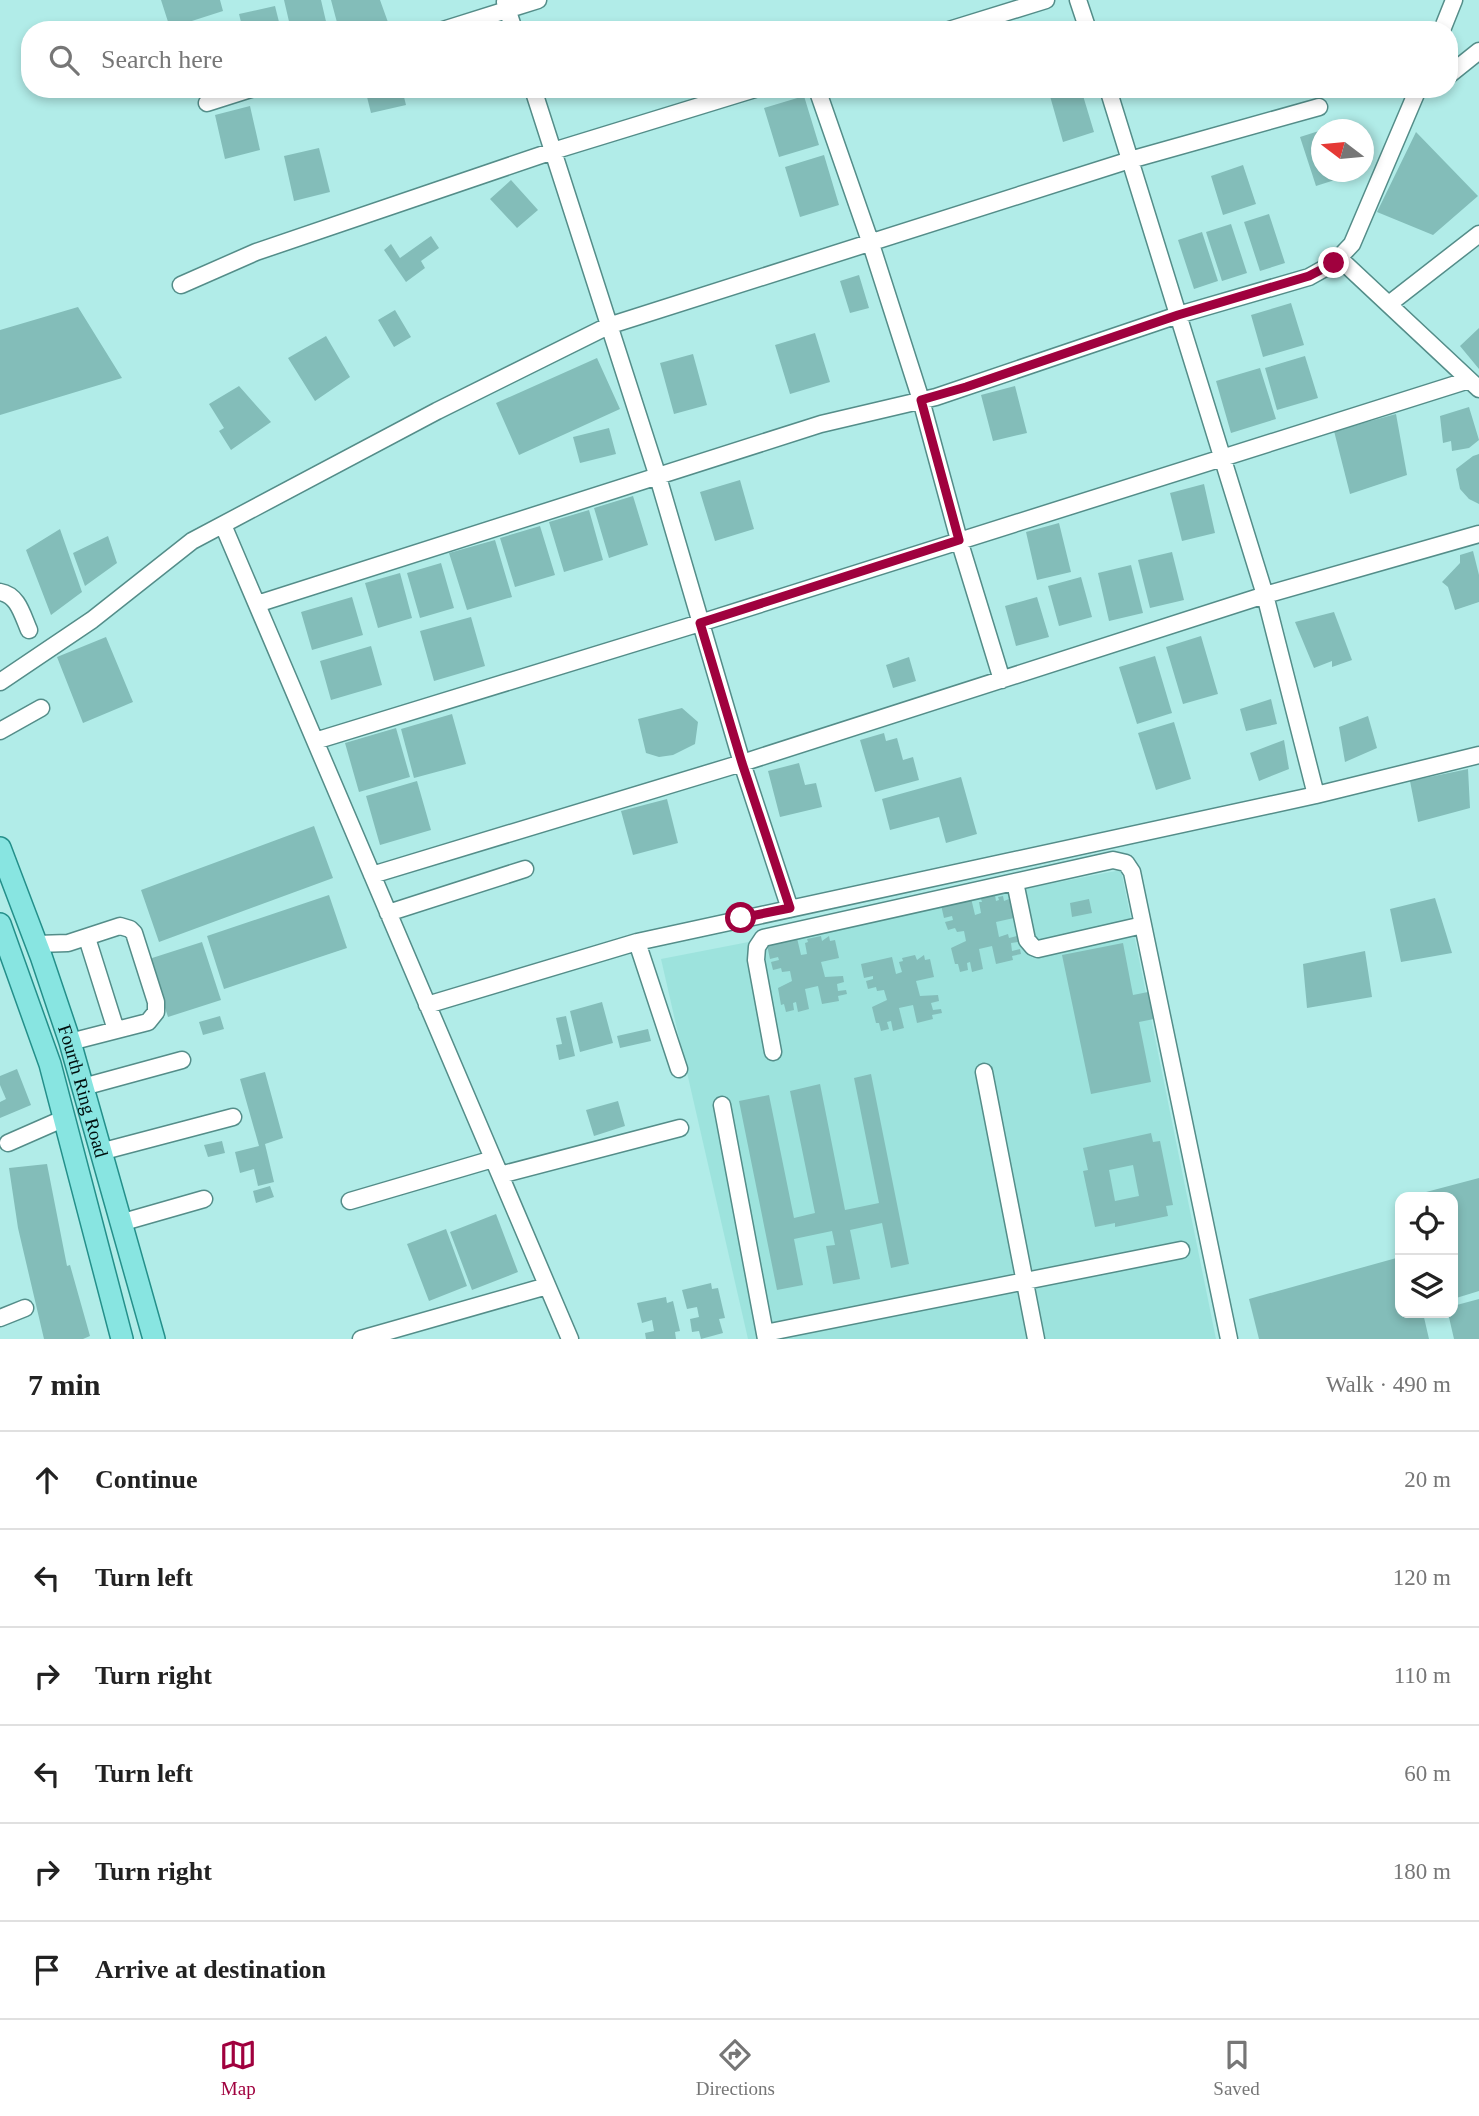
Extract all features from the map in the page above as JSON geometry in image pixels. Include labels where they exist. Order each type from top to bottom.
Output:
[{"type":"main road","name":"Fourth Ring Road","points":[[0,848],[37,944],[70,1042],[154,1339]]},
{"type":"main road","name":"Fourth Ring Road","points":[[0,924],[37,1021],[122,1339]]},
{"type":"street","points":[[466,21],[506,5],[538,0]]},
{"type":"street","points":[[978,21],[1046,0]]},
{"type":"street","points":[[1078,0],[1085,21]]},
{"type":"street","points":[[1446,21],[1454,0]]},
{"type":"street","points":[[1458,68],[1479,51]]},
{"type":"street","points":[[208,103],[223,98]]},
{"type":"street","points":[[536,98],[658,477],[742,763],[790,908]]},
{"type":"street","points":[[181,285],[256,253],[553,151],[726,98]]},
{"type":"street","points":[[820,98],[921,400],[959,540],[1002,680]]},
{"type":"street","points":[[1111,98],[1265,595],[1316,795]]},
{"type":"street","points":[[257,604],[821,424],[966,387],[1178,315],[1326,269],[1339,258],[1359,233],[1414,98]]},
{"type":"street","points":[[0,682],[92,620],[192,541],[437,411],[608,326],[1130,160],[1319,107]]},
{"type":"street","points":[[1389,304],[1479,234]]},
{"type":"street","points":[[1339,258],[1474,384]]},
{"type":"street","points":[[315,741],[1223,458],[1474,384]]},
{"type":"street","points":[[223,525],[570,1339]]},
{"type":"street","points":[[372,875],[742,763],[1265,595],[1479,534]]},
{"type":"street","points":[[0,592],[11,595],[18,603],[29,630]]},
{"type":"street","points":[[0,731],[41,708]]},
{"type":"street","points":[[427,1005],[637,942],[1316,795],[1479,755]]},
{"type":"street","points":[[773,1052],[756,960],[757,947],[763,939],[1122,860],[1130,866],[1132,872],[1229,1339]]},
{"type":"street","points":[[388,913],[525,869]]},
{"type":"street","points":[[1015,882],[1027,940],[1033,947],[1044,948],[1143,925]]},
{"type":"street","points":[[37,944],[68,943],[120,926],[134,933],[156,1002],[156,1012],[148,1023],[70,1042]]},
{"type":"street","points":[[88,938],[116,1030]]},
{"type":"street","points":[[637,942],[679,1069]]},
{"type":"street","points":[[83,1087],[182,1060]]},
{"type":"street","points":[[984,1072],[1035,1339]]},
{"type":"street","points":[[722,1105],[766,1336],[1181,1250]]},
{"type":"street","points":[[100,1152],[233,1116]]},
{"type":"street","points":[[8,1143],[65,1118]]},
{"type":"street","points":[[500,1175],[680,1128]]},
{"type":"street","points":[[350,1202],[493,1158]]},
{"type":"street","points":[[120,1223],[204,1199]]},
{"type":"street","points":[[360,1339],[547,1286]]},
{"type":"street","points":[[0,1318],[25,1308]]},
{"type":"shaded area","points":[[1121,870],[1216,1339],[748,1339],[661,959]]},
{"type":"building","points":[[161,0],[220,0],[223,11],[192,21],[168,21]]},
{"type":"building","points":[[284,0],[321,0],[326,21],[289,21]]},
{"type":"building","points":[[331,0],[380,0],[388,21],[337,21]]},
{"type":"building","points":[[275,6],[279,21],[241,21],[239,14]]},
{"type":"building","points":[[367,98],[404,98],[406,105],[371,113]]},
{"type":"building","points":[[805,98],[819,145],[779,157],[764,108]]},
{"type":"building","points":[[1051,98],[1084,98],[1094,132],[1063,142]]},
{"type":"building","points":[[250,106],[260,150],[225,159],[215,115]]},
{"type":"building","points":[[1416,132],[1478,196],[1433,235],[1377,212]]},
{"type":"building","points":[[1311,134],[1311,171],[1300,137]]},
{"type":"building","points":[[319,148],[330,192],[294,201],[284,156]]},
{"type":"building","points":[[824,155],[839,205],[800,217],[785,167]]},
{"type":"building","points":[[1243,165],[1256,204],[1223,215],[1211,176]]},
{"type":"building","points":[[511,180],[538,210],[517,228],[490,199]]},
{"type":"building","points":[[1269,214],[1285,263],[1260,271],[1244,222]]},
{"type":"building","points":[[1231,224],[1247,273],[1222,281],[1206,232]]},
{"type":"building","points":[[1202,232],[1218,281],[1194,289],[1178,240]]},
{"type":"building","points":[[431,236],[439,248],[421,261],[425,268],[406,282],[384,250],[391,244],[400,258]]},
{"type":"building","points":[[859,275],[869,308],[850,313],[840,281]]},
{"type":"building","points":[[1291,303],[1304,345],[1263,357],[1251,315]]},
{"type":"building","points":[[78,307],[122,378],[0,415],[0,330]]},
{"type":"building","points":[[395,310],[411,337],[394,347],[378,320]]},
{"type":"building","points":[[1479,328],[1479,369],[1460,346]]},
{"type":"building","points":[[815,333],[830,382],[790,394],[775,345]]},
{"type":"building","points":[[326,336],[350,377],[315,401],[288,358]]},
{"type":"building","points":[[693,354],[707,405],[674,414],[660,363]]},
{"type":"building","points":[[1305,356],[1318,398],[1277,410],[1265,368]]},
{"type":"building","points":[[597,358],[620,409],[519,455],[496,403]]},
{"type":"building","points":[[1260,368],[1276,419],[1231,433],[1216,381]]},
{"type":"building","points":[[239,386],[271,422],[231,450],[219,431],[224,428],[209,404]]},
{"type":"building","points":[[1015,386],[1027,433],[993,441],[981,395]]},
{"type":"building","points":[[1469,407],[1479,440],[1469,448],[1452,451],[1451,441],[1443,443],[1440,416]]},
{"type":"building","points":[[1396,414],[1407,475],[1350,494],[1334,431]]},
{"type":"building","points":[[609,428],[616,454],[580,463],[573,437]]},
{"type":"building","points":[[1479,454],[1479,504],[1469,499],[1460,489],[1456,469]]},
{"type":"building","points":[[740,480],[754,529],[715,541],[700,492]]},
{"type":"building","points":[[1204,484],[1215,533],[1182,541],[1170,493]]},
{"type":"building","points":[[633,496],[648,545],[609,558],[594,508]]},
{"type":"building","points":[[589,510],[603,560],[564,572],[549,522]]},
{"type":"building","points":[[1059,523],[1071,572],[1037,580],[1026,532]]},
{"type":"building","points":[[540,526],[555,575],[515,587],[500,538]]},
{"type":"building","points":[[60,529],[82,592],[51,615],[26,550]]},
{"type":"building","points":[[108,536],[117,563],[85,586],[73,553]]},
{"type":"building","points":[[495,540],[512,597],[467,610],[449,553]]},
{"type":"building","points":[[1473,551],[1479,575],[1479,602],[1455,610],[1448,587],[1442,582],[1460,563],[1460,555]]},
{"type":"building","points":[[1172,552],[1184,600],[1150,608],[1138,560]]},
{"type":"building","points":[[441,563],[454,608],[420,618],[407,573]]},
{"type":"building","points":[[1131,565],[1143,613],[1109,621],[1098,573]]},
{"type":"building","points":[[400,573],[412,618],[378,628],[365,583]]},
{"type":"building","points":[[1081,577],[1092,617],[1059,626],[1048,586]]},
{"type":"building","points":[[352,597],[363,635],[312,650],[301,612]]},
{"type":"building","points":[[1037,597],[1049,637],[1016,646],[1005,606]]},
{"type":"building","points":[[1334,612],[1352,660],[1332,667],[1332,661],[1314,668],[1295,622]]},
{"type":"building","points":[[471,617],[485,666],[434,681],[420,631]]},
{"type":"building","points":[[1201,636],[1218,694],[1183,704],[1166,647]]},
{"type":"building","points":[[106,637],[133,702],[83,723],[57,657]]},
{"type":"building","points":[[371,646],[382,685],[331,700],[320,661]]},
{"type":"building","points":[[1155,656],[1172,713],[1137,724],[1119,667]]},
{"type":"building","points":[[909,657],[916,681],[893,688],[886,665]]},
{"type":"building","points":[[1271,699],[1277,724],[1246,731],[1240,709]]},
{"type":"building","points":[[682,708],[698,722],[695,744],[673,755],[659,757],[646,753],[638,719]]},
{"type":"building","points":[[452,714],[466,764],[414,778],[401,729]]},
{"type":"building","points":[[1368,716],[1377,748],[1345,762],[1339,727]]},
{"type":"building","points":[[1174,722],[1191,779],[1156,790],[1138,733]]},
{"type":"building","points":[[396,728],[410,777],[359,792],[345,743]]},
{"type":"building","points":[[884,733],[886,741],[897,738],[903,760],[913,757],[919,780],[875,792],[860,740]]},
{"type":"building","points":[[1284,740],[1289,769],[1259,781],[1250,753]]},
{"type":"building","points":[[799,763],[805,785],[816,783],[822,807],[780,817],[768,771]]},
{"type":"building","points":[[1468,769],[1470,808],[1418,822],[1410,781]]},
{"type":"building","points":[[961,777],[977,834],[946,843],[939,817],[890,830],[882,799]]},
{"type":"building","points":[[417,781],[431,830],[380,845],[366,796]]},
{"type":"building","points":[[667,799],[678,843],[633,855],[621,811]]},
{"type":"building","points":[[314,826],[333,878],[159,942],[141,890]]},
{"type":"building","points":[[329,895],[347,948],[224,989],[207,936]]},
{"type":"building","points":[[995,895],[996,901],[1003,896],[1004,901],[1009,899],[1014,918],[996,922],[999,937],[1008,934],[1009,938],[1017,936],[1018,942],[1011,943],[1012,951],[1020,949],[1021,954],[1012,956],[1013,960],[996,964],[992,946],[979,949],[983,969],[972,972],[970,962],[967,963],[968,970],[960,972],[951,948],[966,941],[964,931],[957,932],[955,928],[948,930],[945,922],[953,920],[952,916],[944,918],[941,905],[971,898],[975,915],[981,913],[981,899]]},
{"type":"building","points":[[1435,898],[1452,953],[1401,962],[1390,909]]},
{"type":"building","points":[[1089,899],[1092,913],[1072,917],[1070,903]]},
{"type":"building","points":[[821,936],[822,941],[829,936],[830,941],[835,940],[839,958],[821,962],[825,977],[843,976],[844,982],[837,984],[838,991],[846,990],[847,994],[838,996],[839,1001],[822,1004],[818,986],[805,989],[809,1009],[798,1012],[796,1002],[793,1003],[794,1010],[786,1012],[784,1004],[781,1005],[778,988],[792,981],[790,971],[782,972],[781,968],[773,970],[771,962],[779,960],[778,957],[770,959],[767,945],[797,938],[801,955],[807,954],[807,939]]},
{"type":"building","points":[[202,942],[221,1000],[168,1017],[149,959]]},
{"type":"building","points":[[1123,943],[1133,995],[1148,992],[1154,1019],[1139,1022],[1151,1082],[1091,1094],[1062,955]]},
{"type":"building","points":[[1365,951],[1372,997],[1307,1008],[1303,964]]},
{"type":"building","points":[[915,955],[917,960],[924,955],[925,960],[930,959],[934,977],[916,981],[920,996],[938,995],[939,1001],[931,1003],[933,1010],[941,1009],[942,1013],[932,1015],[933,1019],[917,1023],[913,1005],[899,1008],[904,1028],[893,1031],[891,1021],[887,1022],[889,1029],[881,1031],[872,1007],[887,1000],[884,990],[877,991],[876,987],[868,989],[866,981],[873,979],[873,976],[864,978],[861,964],[892,957],[896,974],[902,972],[899,962],[903,961],[902,958]]},
{"type":"building","points":[[602,1002],[613,1043],[580,1052],[570,1011]]},
{"type":"building","points":[[220,1016],[224,1029],[203,1035],[199,1022]]},
{"type":"building","points":[[566,1016],[575,1056],[559,1060],[556,1045],[562,1044],[556,1018]]},
{"type":"building","points":[[648,1029],[651,1041],[620,1048],[617,1036]]},
{"type":"building","points":[[17,1069],[31,1105],[0,1118],[0,1102],[6,1099],[0,1085],[0,1076]]},
{"type":"building","points":[[265,1072],[283,1138],[265,1144],[274,1182],[258,1186],[254,1169],[240,1173],[235,1152],[259,1146],[240,1079]]},
{"type":"building","points":[[871,1074],[909,1264],[891,1268],[882,1223],[850,1230],[860,1279],[833,1284],[826,1246],[835,1245],[832,1231],[794,1239],[803,1285],[777,1290],[739,1101],[769,1095],[794,1218],[815,1213],[790,1091],[820,1084],[845,1210],[879,1203],[854,1078]]},
{"type":"building","points":[[618,1101],[625,1126],[594,1136],[586,1110]]},
{"type":"building","points":[[1151,1133],[1153,1142],[1160,1141],[1173,1205],[1166,1206],[1168,1216],[1115,1227],[1115,1223],[1095,1227],[1083,1171],[1088,1170],[1083,1148]],"holes":[[[1133,1165],[1139,1196],[1115,1201],[1109,1170]]]},
{"type":"building","points":[[222,1141],[225,1153],[208,1157],[204,1145]]},
{"type":"building","points":[[47,1164],[67,1266],[70,1265],[90,1336],[83,1339],[44,1339],[18,1228],[9,1168]]},
{"type":"building","points":[[1479,1178],[1479,1291],[1458,1297],[1458,1192],[1426,1192]]},
{"type":"building","points":[[270,1186],[274,1197],[256,1203],[253,1191]]},
{"type":"building","points":[[496,1214],[518,1272],[472,1290],[450,1232]]},
{"type":"building","points":[[446,1229],[467,1286],[429,1301],[407,1244]]},
{"type":"building","points":[[1395,1258],[1395,1318],[1424,1318],[1429,1339],[1259,1339],[1249,1299]]},
{"type":"building","points":[[711,1283],[712,1289],[718,1288],[725,1318],[719,1319],[723,1333],[701,1339],[699,1331],[692,1332],[690,1319],[699,1317],[697,1307],[687,1309],[682,1290]]},
{"type":"building","points":[[666,1297],[667,1303],[673,1301],[680,1331],[675,1332],[676,1339],[646,1339],[645,1333],[654,1331],[652,1320],[642,1323],[637,1303]]},
{"type":"building","points":[[1479,1299],[1479,1339],[1454,1339],[1449,1318],[1458,1318],[1458,1305]]},
{"type":"route","points":[[741,918],[790,908],[742,763],[700,623],[959,540],[921,400],[1178,315],[1277,287],[1326,269],[1334,263]]}]
